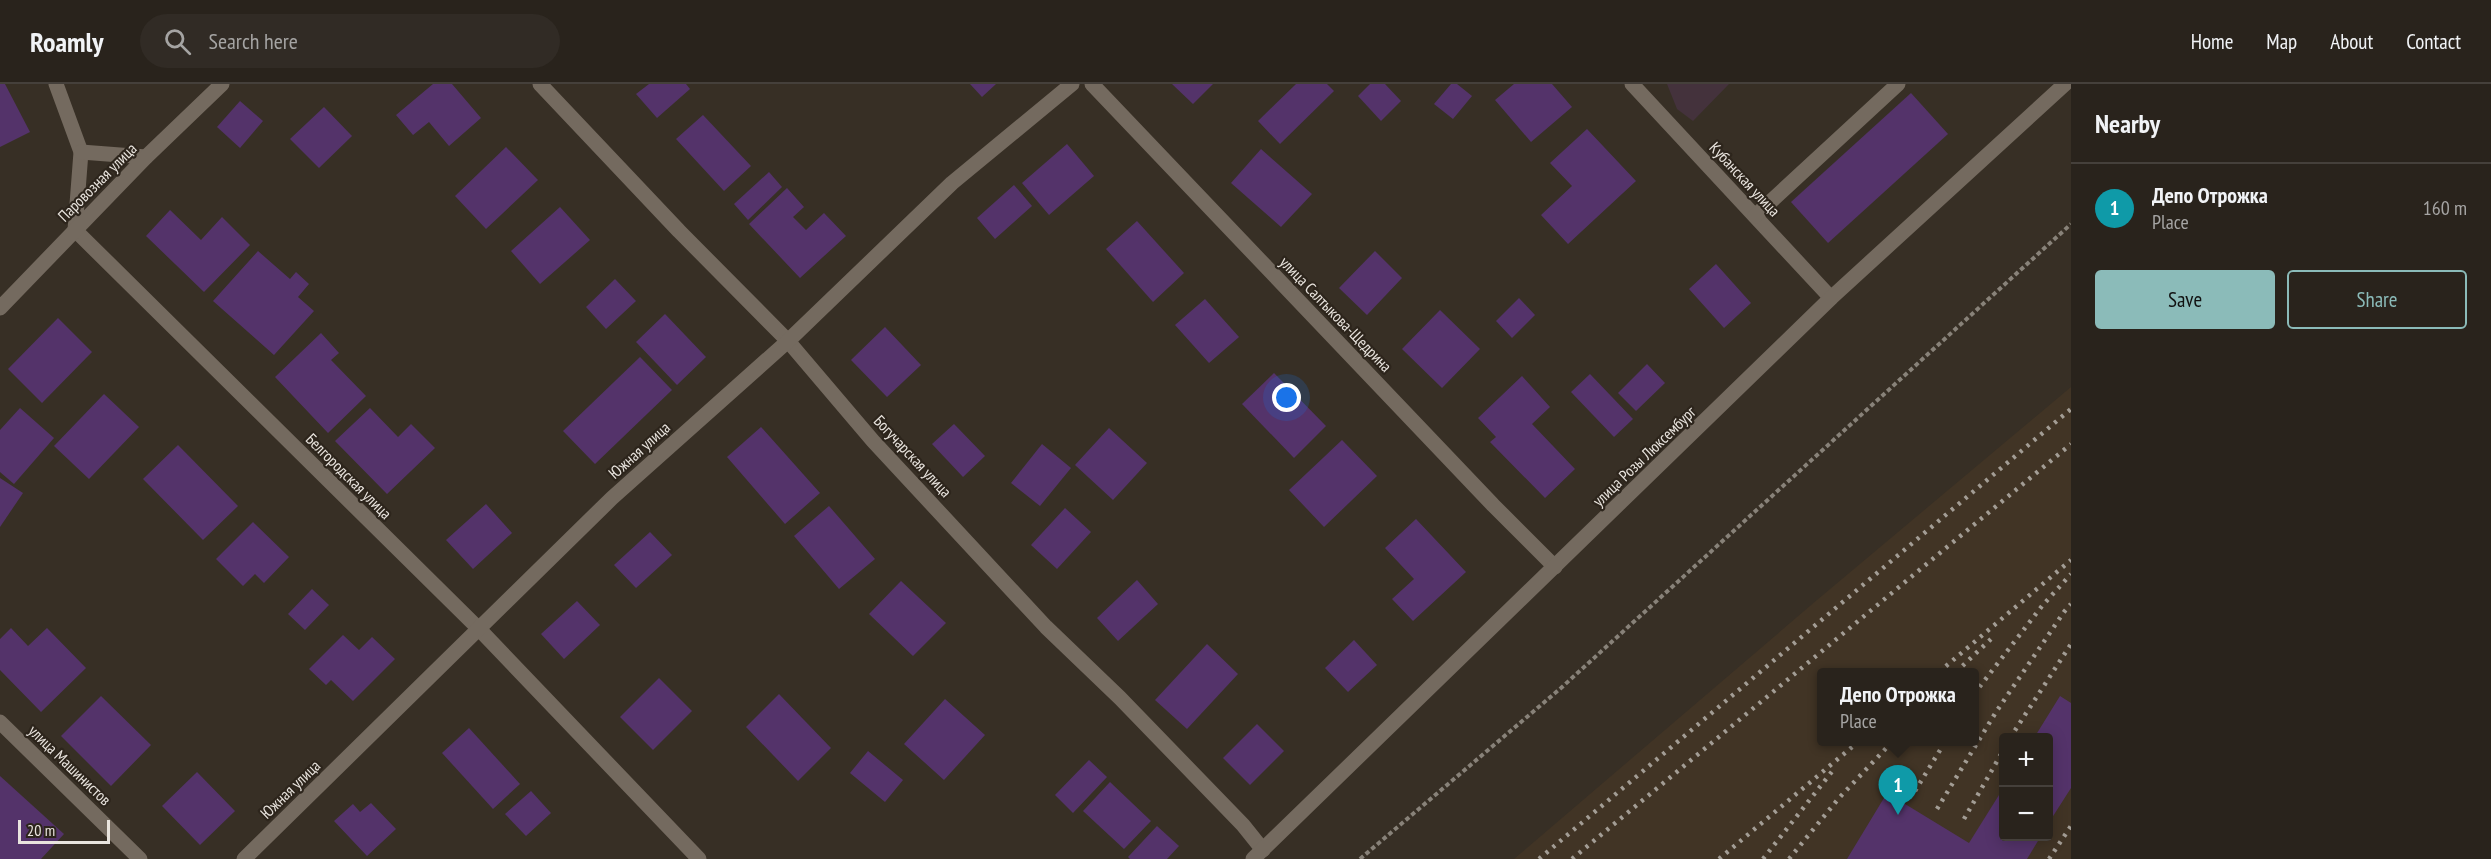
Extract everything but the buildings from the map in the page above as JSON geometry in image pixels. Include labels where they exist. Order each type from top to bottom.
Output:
[{"type":"street","points":[[56,84],[81,152],[75,230]]},
{"type":"street","name":"Паровозная улица","points":[[0,308],[146,157],[222,84]]},
{"type":"street","name":"Богучарская улица","points":[[540,84],[670,222],[788,341],[873,441],[1046,627],[1128,706],[1243,825],[1258,854]]},
{"type":"street","name":"Южная улица","points":[[244,859],[612,498],[788,341],[952,183],[1072,84]]},
{"type":"street","name":"улица Салтыкова-Щедрина","points":[[1092,84],[1555,567]]},
{"type":"street","name":"Кубанская улица","points":[[1632,84],[1832,298]]},
{"type":"street","points":[[1643,84],[1651,104]]},
{"type":"street","points":[[1755,216],[1898,84]]},
{"type":"street","name":"улица Розы Люксембург","points":[[1258,854],[1832,298],[2065,84]]},
{"type":"street","points":[[81,152],[146,157]]},
{"type":"street","name":"Белгородская улица","points":[[75,230],[480,630],[699,859]]},
{"type":"street","name":"улица Машинистов","points":[[0,722],[140,859]]},
{"type":"path","points":[[1360,859],[1561,688],[2071,224]]},
{"type":"shaded area","points":[[1667,84],[1729,84],[1693,121],[1677,109]]},
{"type":"shaded area","points":[[2071,387],[2071,859],[1514,859]]},
{"type":"railway","points":[[1539,859],[2071,409]]},
{"type":"railway","points":[[1572,859],[2071,444]]},
{"type":"railway","points":[[1944,668],[2071,560]]},
{"type":"railway","points":[[1979,688],[2042,606],[2071,574]]},
{"type":"railway","points":[[1979,740],[2071,604]]},
{"type":"railway","points":[[1960,668],[1991,639]]},
{"type":"railway","points":[[2013,733],[2071,644]]},
{"type":"railway","points":[[1719,859],[1853,746]]},
{"type":"railway","points":[[1789,859],[1839,798],[1888,746]]},
{"type":"railway","points":[[1915,791],[1943,746]]},
{"type":"railway","points":[[1937,809],[1975,746]]},
{"type":"railway","points":[[1964,819],[1999,758]]},
{"type":"railway","points":[[1763,859],[1834,769]]},
{"type":"railway","points":[[2049,859],[2071,826]]},
{"type":"place","name":"Депо Отрожка","points":[[1898,815]]}]
